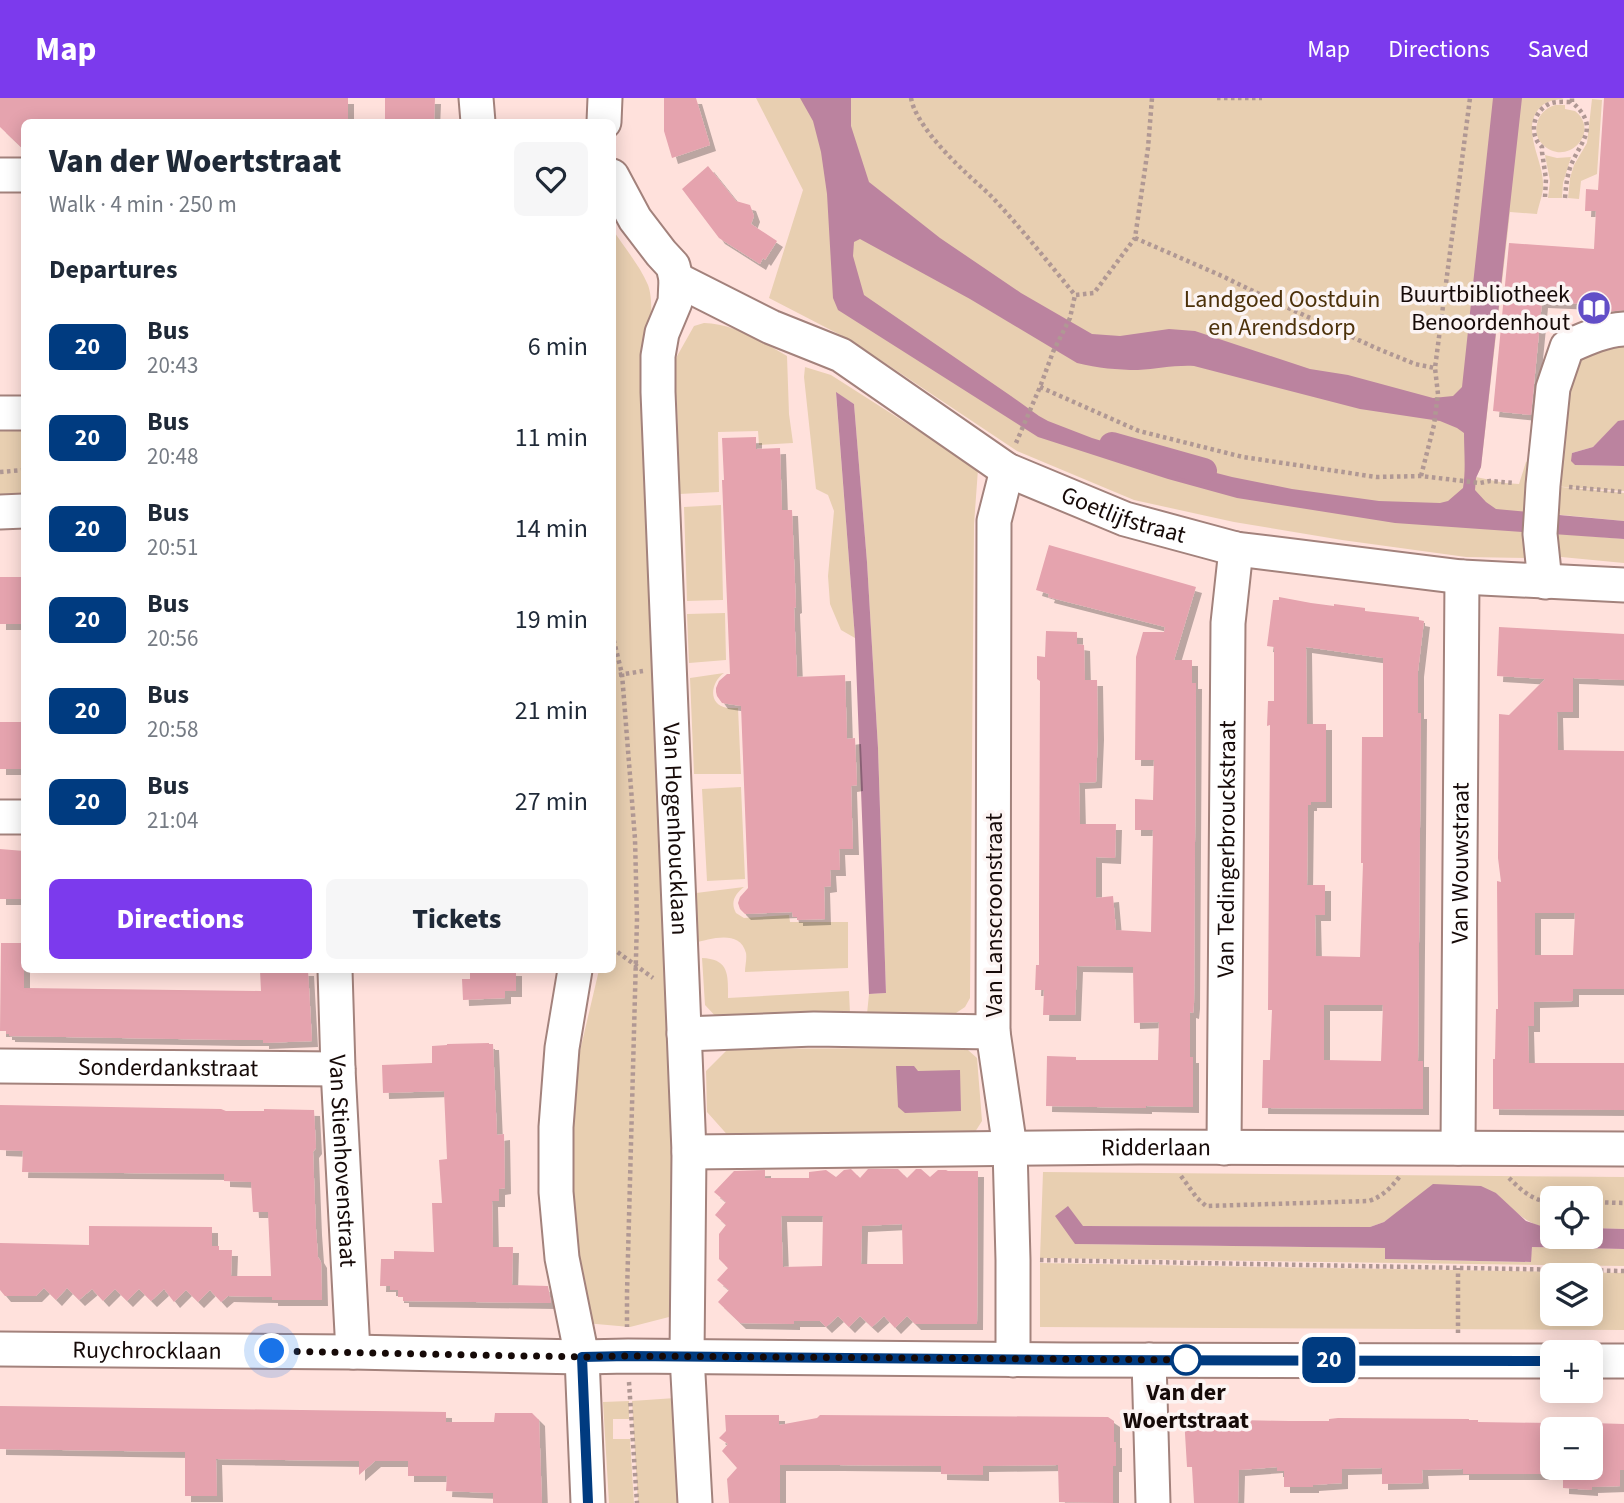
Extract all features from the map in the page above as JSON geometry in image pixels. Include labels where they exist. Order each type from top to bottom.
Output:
[{"type":"street","points":[[476,98],[478,119]]},
{"type":"street","points":[[604,119],[605,98]]},
{"type":"street","points":[[0,174],[21,175]]},
{"type":"street","points":[[616,183],[635,219],[673,266],[676,279]]},
{"type":"street","name":"Goetlijfstraat","points":[[676,279],[771,327],[841,355],[1007,470],[1125,519],[1236,549],[1462,577],[1624,585]]},
{"type":"street","name":"Van Hogenhoucklaan","points":[[676,279],[675,302],[662,333],[657,356],[689,1152],[687,1356],[695,1503]]},
{"type":"street","points":[[1545,582],[1541,510],[1553,388],[1567,347],[1595,335],[1624,329]]},
{"type":"street","points":[[0,413],[21,413]]},
{"type":"street","name":"Van Lanscroonstraat","points":[[1007,470],[994,521],[993,1032],[1010,1148],[1013,1360]]},
{"type":"street","points":[[0,512],[21,511]]},
{"type":"street","name":"Van Tedingerbrouckstraat","points":[[1224,1148],[1228,623],[1236,549]]},
{"type":"street","name":"Van Wouwstraat","points":[[1458,1148],[1462,577]]},
{"type":"street","points":[[0,817],[21,817]]},
{"type":"street","name":"Van Stienhovenstraat","points":[[335,973],[353,1352]]},
{"type":"street","points":[[574,973],[562,1048],[556,1127],[556,1192],[562,1258],[582,1357],[588,1503]]},
{"type":"street","points":[[684,1034],[814,1030],[993,1032]]},
{"type":"street","name":"Sonderdankstraat","points":[[0,1066],[338,1069]]},
{"type":"street","name":"Ridderlaan","points":[[689,1152],[1010,1148],[1624,1149]]},
{"type":"street","name":"Ruychrocklaan","points":[[0,1349],[582,1357],[1540,1361]]},
{"type":"street","points":[[1149,1360],[1153,1503]]},
{"type":"street","points":[[1603,1361],[1624,1361]]},
{"type":"path","points":[[911,98],[933,137],[962,170],[990,195],[1076,295]]},
{"type":"path","points":[[1076,295],[1094,293],[1135,238],[1152,98]]},
{"type":"path","points":[[1217,98],[1262,98]]},
{"type":"path","points":[[1421,476],[1434,425],[1438,394],[1435,368],[1470,98]]},
{"type":"path","points":[[1545,197],[1542,147],[1535,139],[1534,122],[1550,103],[1572,100],[1585,116],[1587,134],[1567,177],[1565,198]]},
{"type":"path","points":[[1135,238],[1376,348],[1415,364],[1435,368]]},
{"type":"path","points":[[1021,430],[1070,318],[1076,295]]},
{"type":"path","points":[[1041,387],[1139,431],[1243,457],[1376,477],[1421,476],[1480,484],[1490,481]]},
{"type":"path","points":[[0,472],[21,470]]},
{"type":"path","points":[[1541,510],[1624,492]]},
{"type":"path","points":[[616,649],[622,674],[635,839],[637,919],[627,1293],[637,1503]]},
{"type":"path","points":[[616,951],[682,999]]},
{"type":"path","points":[[1178,1171],[1206,1206],[1369,1201],[1389,1190],[1407,1168]]},
{"type":"path","points":[[1603,1202],[1624,1203]]},
{"type":"path","points":[[1013,1260],[1624,1271]]},
{"type":"path","points":[[1457,1360],[1458,1268]]},
{"type":"green space","name":"Landgoed Oostduin en Arendsdorp","points":[[756,98],[1564,98],[1544,104],[1536,112],[1533,121],[1533,141],[1543,182],[1537,214],[1510,212],[1481,467],[1476,477],[1519,484],[1526,462],[1547,452],[1568,347],[1624,330],[1624,420],[1618,422],[1593,447],[1572,453],[1575,465],[1624,466],[1624,491],[1551,486],[1624,493],[1624,521],[1542,513],[1531,558],[1466,557],[1234,522],[1134,500],[1017,451],[852,341],[769,298],[803,190]]},
{"type":"green space","points":[[1592,99],[1602,100],[1597,174],[1581,181],[1579,199],[1568,198],[1574,165],[1587,143]]},
{"type":"green space","points":[[1555,105],[1565,105],[1565,109],[1575,111],[1582,119],[1583,137],[1571,150],[1553,151],[1543,145],[1536,133],[1541,114]]},
{"type":"green space","points":[[1545,155],[1571,157],[1563,183],[1562,198],[1548,198],[1550,181]]},
{"type":"green space","points":[[616,234],[645,278],[651,302],[648,362],[678,1236],[669,1317],[630,1327],[585,1323],[567,1194],[579,1055],[598,973],[616,973]]},
{"type":"green space","points":[[704,323],[736,330],[787,356],[793,443],[759,445],[758,431],[718,432],[719,492],[679,494],[677,404],[672,365],[694,326]]},
{"type":"green space","points":[[805,367],[831,375],[978,469],[974,525],[970,998],[965,1007],[956,1013],[867,1014],[869,994],[886,993],[878,748],[854,404],[836,393],[855,638],[841,630],[830,604],[828,576],[834,511],[828,495],[816,489]]},
{"type":"green space","points":[[21,428],[21,503],[0,503],[0,429]]},
{"type":"green space","points":[[721,505],[723,600],[687,601],[684,507]]},
{"type":"green space","points":[[1553,533],[1624,539],[1624,563],[1551,556]]},
{"type":"green space","points":[[725,613],[726,660],[689,663],[687,614]]},
{"type":"green space","points":[[724,673],[714,687],[714,698],[721,706],[738,708],[741,774],[694,774],[690,678]]},
{"type":"green space","points":[[741,787],[745,879],[707,881],[702,789]]},
{"type":"green space","points":[[744,887],[736,895],[733,905],[736,913],[744,918],[789,915],[790,922],[848,922],[848,968],[745,972],[746,953],[738,941],[724,937],[694,943],[696,893]]},
{"type":"green space","points":[[702,958],[723,965],[727,976],[728,998],[849,991],[850,1014],[719,1020],[705,1005]]},
{"type":"green space","points":[[728,1049],[968,1050],[977,1058],[982,1121],[975,1132],[732,1140],[707,1112],[706,1071]]},
{"type":"green space","points":[[1043,1172],[1624,1177],[1624,1229],[1603,1228],[1603,1186],[1540,1186],[1540,1226],[1514,1211],[1496,1193],[1401,1210],[1384,1222],[1370,1227],[1083,1226],[1075,1244],[1386,1248],[1385,1259],[1530,1262],[1532,1247],[1624,1249],[1624,1266],[1603,1266],[1603,1263],[1540,1265],[1040,1258]]},
{"type":"green space","points":[[1040,1263],[1540,1272],[1540,1326],[1603,1326],[1603,1273],[1624,1273],[1624,1330],[1040,1327]]},
{"type":"green space","points":[[675,1398],[681,1503],[638,1503],[632,1401]]},
{"type":"green space","points":[[629,1401],[629,1419],[613,1419],[613,1439],[630,1439],[634,1503],[609,1503],[603,1402]]},
{"type":"shaded area","points":[[800,98],[851,98],[851,126],[869,182],[940,238],[1021,293],[1092,334],[1120,336],[1169,329],[1195,331],[1310,369],[1348,375],[1433,398],[1453,396],[1462,387],[1493,98],[1522,98],[1481,467],[1475,490],[1496,509],[1624,521],[1624,539],[1395,523],[1237,498],[1038,437],[838,310],[833,298],[827,194],[813,121]],"holes":[[[860,239],[970,299],[1077,363],[1130,370],[1194,366],[1360,409],[1440,421],[1464,433],[1463,488],[1448,501],[1440,503],[1379,501],[1292,489],[1158,458],[1048,421],[864,295],[853,256],[854,242]]]},
{"type":"shaded area","points":[[836,392],[854,404],[878,748],[886,993],[869,994],[855,638]]},
{"type":"shaded area","points":[[1624,420],[1624,466],[1575,465],[1571,461],[1572,453],[1593,447],[1618,421]]},
{"type":"shaded area","points":[[896,1066],[914,1066],[918,1071],[960,1070],[961,1111],[905,1113],[898,1107]]},
{"type":"shaded area","points":[[1433,1184],[1481,1186],[1496,1193],[1526,1221],[1540,1226],[1540,1247],[1532,1247],[1531,1262],[1385,1259],[1385,1248],[1075,1244],[1055,1216],[1068,1206],[1083,1226],[1370,1227],[1384,1222]]},
{"type":"shaded area","points":[[1603,1228],[1624,1229],[1624,1249],[1603,1249]]},
{"type":"building","points":[[0,98],[348,98],[348,119],[21,119],[21,147],[0,127]]},
{"type":"building","points":[[385,98],[435,98],[434,119],[385,119]]},
{"type":"building","points":[[664,98],[696,98],[710,145],[672,158],[664,131]]},
{"type":"building","points":[[1604,98],[1624,98],[1624,310],[1586,318],[1587,304],[1542,302],[1531,415],[1493,411],[1509,243],[1594,249],[1596,211],[1585,211],[1586,189],[1598,190]]},
{"type":"building","points":[[708,166],[736,201],[750,205],[754,216],[751,224],[777,241],[760,264],[719,238],[682,189]]},
{"type":"building","points":[[756,437],[756,449],[780,448],[782,510],[792,510],[797,677],[845,675],[847,739],[855,738],[857,785],[851,786],[853,849],[839,849],[840,870],[830,870],[831,886],[824,887],[825,919],[797,920],[792,912],[745,914],[738,903],[748,888],[741,706],[722,703],[716,692],[719,681],[730,674],[722,438]]},
{"type":"building","points":[[1049,545],[1196,587],[1174,660],[1192,660],[1192,683],[1196,683],[1194,1003],[1193,1013],[1190,1012],[1193,1107],[1046,1106],[1047,1056],[1076,1057],[1076,1060],[1158,1060],[1159,1022],[1134,1023],[1133,967],[1077,966],[1075,1015],[1043,1015],[1044,990],[1035,990],[1036,965],[1039,965],[1040,681],[1037,679],[1037,656],[1045,657],[1046,631],[1077,632],[1077,644],[1084,645],[1085,680],[1097,680],[1098,734],[1096,782],[1079,783],[1080,824],[1116,824],[1115,858],[1096,857],[1096,898],[1113,896],[1116,930],[1151,932],[1153,830],[1135,830],[1135,799],[1153,800],[1154,760],[1135,760],[1136,657],[1143,632],[1164,632],[1165,627],[1048,597],[1049,594],[1036,590]]},
{"type":"building","points":[[0,577],[21,577],[21,624],[0,624]]},
{"type":"building","points":[[1279,597],[1365,608],[1365,611],[1419,617],[1419,620],[1424,621],[1418,671],[1418,713],[1421,713],[1418,1061],[1423,1061],[1423,1109],[1262,1108],[1263,1060],[1270,1060],[1272,1010],[1268,1010],[1270,725],[1267,726],[1268,701],[1274,701],[1274,647],[1267,646],[1273,600],[1279,600]],"holes":[[[1306,647],[1383,658],[1383,737],[1362,737],[1363,863],[1360,957],[1316,956],[1315,915],[1325,915],[1325,885],[1307,885],[1308,805],[1311,805],[1311,802],[1326,802],[1326,724],[1307,724]],[[1324,1005],[1383,1005],[1381,1061],[1324,1060]]]},
{"type":"building","points":[[1499,627],[1624,634],[1624,680],[1573,678],[1573,712],[1557,712],[1558,750],[1624,751],[1624,989],[1573,989],[1573,1001],[1534,1002],[1534,1026],[1528,1026],[1529,1063],[1624,1063],[1624,1110],[1493,1109],[1493,1059],[1498,1009],[1497,881],[1501,882],[1498,858],[1499,714],[1509,715],[1545,679],[1497,676]],"holes":[[[1535,913],[1575,913],[1573,955],[1535,955]]]},
{"type":"building","points":[[0,722],[21,722],[21,769],[0,769]]},
{"type":"building","points":[[0,849],[21,851],[21,899],[0,899]]},
{"type":"building","points":[[1,943],[21,943],[24,988],[261,991],[260,973],[308,973],[312,1041],[263,1043],[263,1040],[9,1036],[6,1031],[0,1031]]},
{"type":"building","points":[[470,973],[516,973],[516,991],[505,991],[505,998],[463,1000],[462,979],[470,979]]},
{"type":"building","points":[[493,1044],[497,1135],[504,1134],[505,1188],[499,1189],[499,1201],[492,1201],[493,1247],[513,1247],[512,1285],[548,1286],[551,1303],[403,1301],[403,1297],[398,1297],[398,1290],[390,1290],[390,1286],[380,1286],[381,1259],[394,1259],[394,1251],[434,1252],[432,1203],[442,1203],[439,1160],[447,1159],[444,1091],[383,1093],[382,1065],[432,1063],[432,1046]]},
{"type":"building","points":[[0,1105],[226,1111],[314,1110],[316,1229],[318,1257],[321,1262],[322,1300],[272,1300],[272,1297],[228,1296],[221,1302],[210,1290],[198,1302],[186,1290],[174,1302],[164,1289],[151,1301],[139,1289],[127,1301],[115,1289],[103,1301],[92,1289],[79,1300],[67,1288],[56,1300],[44,1288],[36,1296],[5,1296],[0,1290],[0,1243],[89,1245],[89,1226],[212,1227],[212,1246],[219,1246],[219,1250],[232,1250],[231,1276],[271,1276],[268,1212],[253,1212],[251,1182],[224,1181],[224,1174],[22,1172],[23,1151],[0,1150]]},
{"type":"building","points":[[851,1169],[860,1178],[868,1169],[898,1169],[907,1178],[916,1169],[921,1169],[930,1177],[938,1170],[978,1171],[977,1324],[915,1324],[907,1316],[895,1328],[884,1316],[872,1327],[860,1316],[849,1327],[838,1316],[826,1327],[820,1321],[794,1321],[794,1324],[740,1323],[718,1302],[729,1290],[717,1280],[728,1268],[719,1259],[719,1234],[726,1225],[715,1215],[726,1202],[714,1192],[734,1171],[765,1170],[765,1178],[809,1178],[809,1172],[826,1170],[836,1177],[844,1170]],"holes":[[[781,1216],[823,1216],[822,1266],[783,1267]],[[902,1224],[903,1264],[861,1264],[862,1226]]]},
{"type":"building","points":[[0,1406],[446,1412],[446,1422],[494,1422],[495,1413],[532,1413],[539,1420],[542,1503],[493,1503],[493,1493],[446,1491],[447,1476],[408,1476],[408,1461],[375,1461],[359,1475],[359,1461],[216,1459],[217,1496],[185,1496],[185,1452],[0,1449]]},
{"type":"building","points":[[725,1415],[779,1415],[779,1425],[817,1418],[820,1415],[1108,1417],[1114,1421],[1116,1442],[1113,1503],[1059,1502],[1058,1465],[983,1466],[983,1475],[941,1474],[941,1466],[780,1465],[780,1503],[729,1503],[727,1479],[737,1468],[722,1451],[728,1444],[719,1438],[726,1431]]},
{"type":"building","points":[[1184,1417],[1289,1421],[1329,1421],[1338,1418],[1469,1419],[1478,1422],[1540,1423],[1540,1474],[1463,1474],[1463,1469],[1422,1470],[1423,1483],[1382,1484],[1382,1468],[1342,1469],[1342,1483],[1284,1487],[1284,1471],[1277,1471],[1277,1467],[1239,1470],[1238,1503],[1194,1503],[1192,1467],[1187,1467]]},
{"type":"building","points":[[1603,1423],[1624,1424],[1624,1470],[1620,1470],[1620,1486],[1592,1487],[1592,1490],[1563,1488],[1563,1480],[1603,1480]]},
{"type":"waterway","points":[[1112,445],[1204,471]]},
{"type":"bus line","name":"20","points":[[588,1503],[582,1357],[1540,1361]]},
{"type":"place","name":"Buurtbibliotheek Benoordenhout","points":[[1594,308]]},
{"type":"place","name":"Van der Woertstraat","points":[[1186,1360]]},
{"type":"route","points":[[272,1351],[582,1357],[1186,1360]]}]
